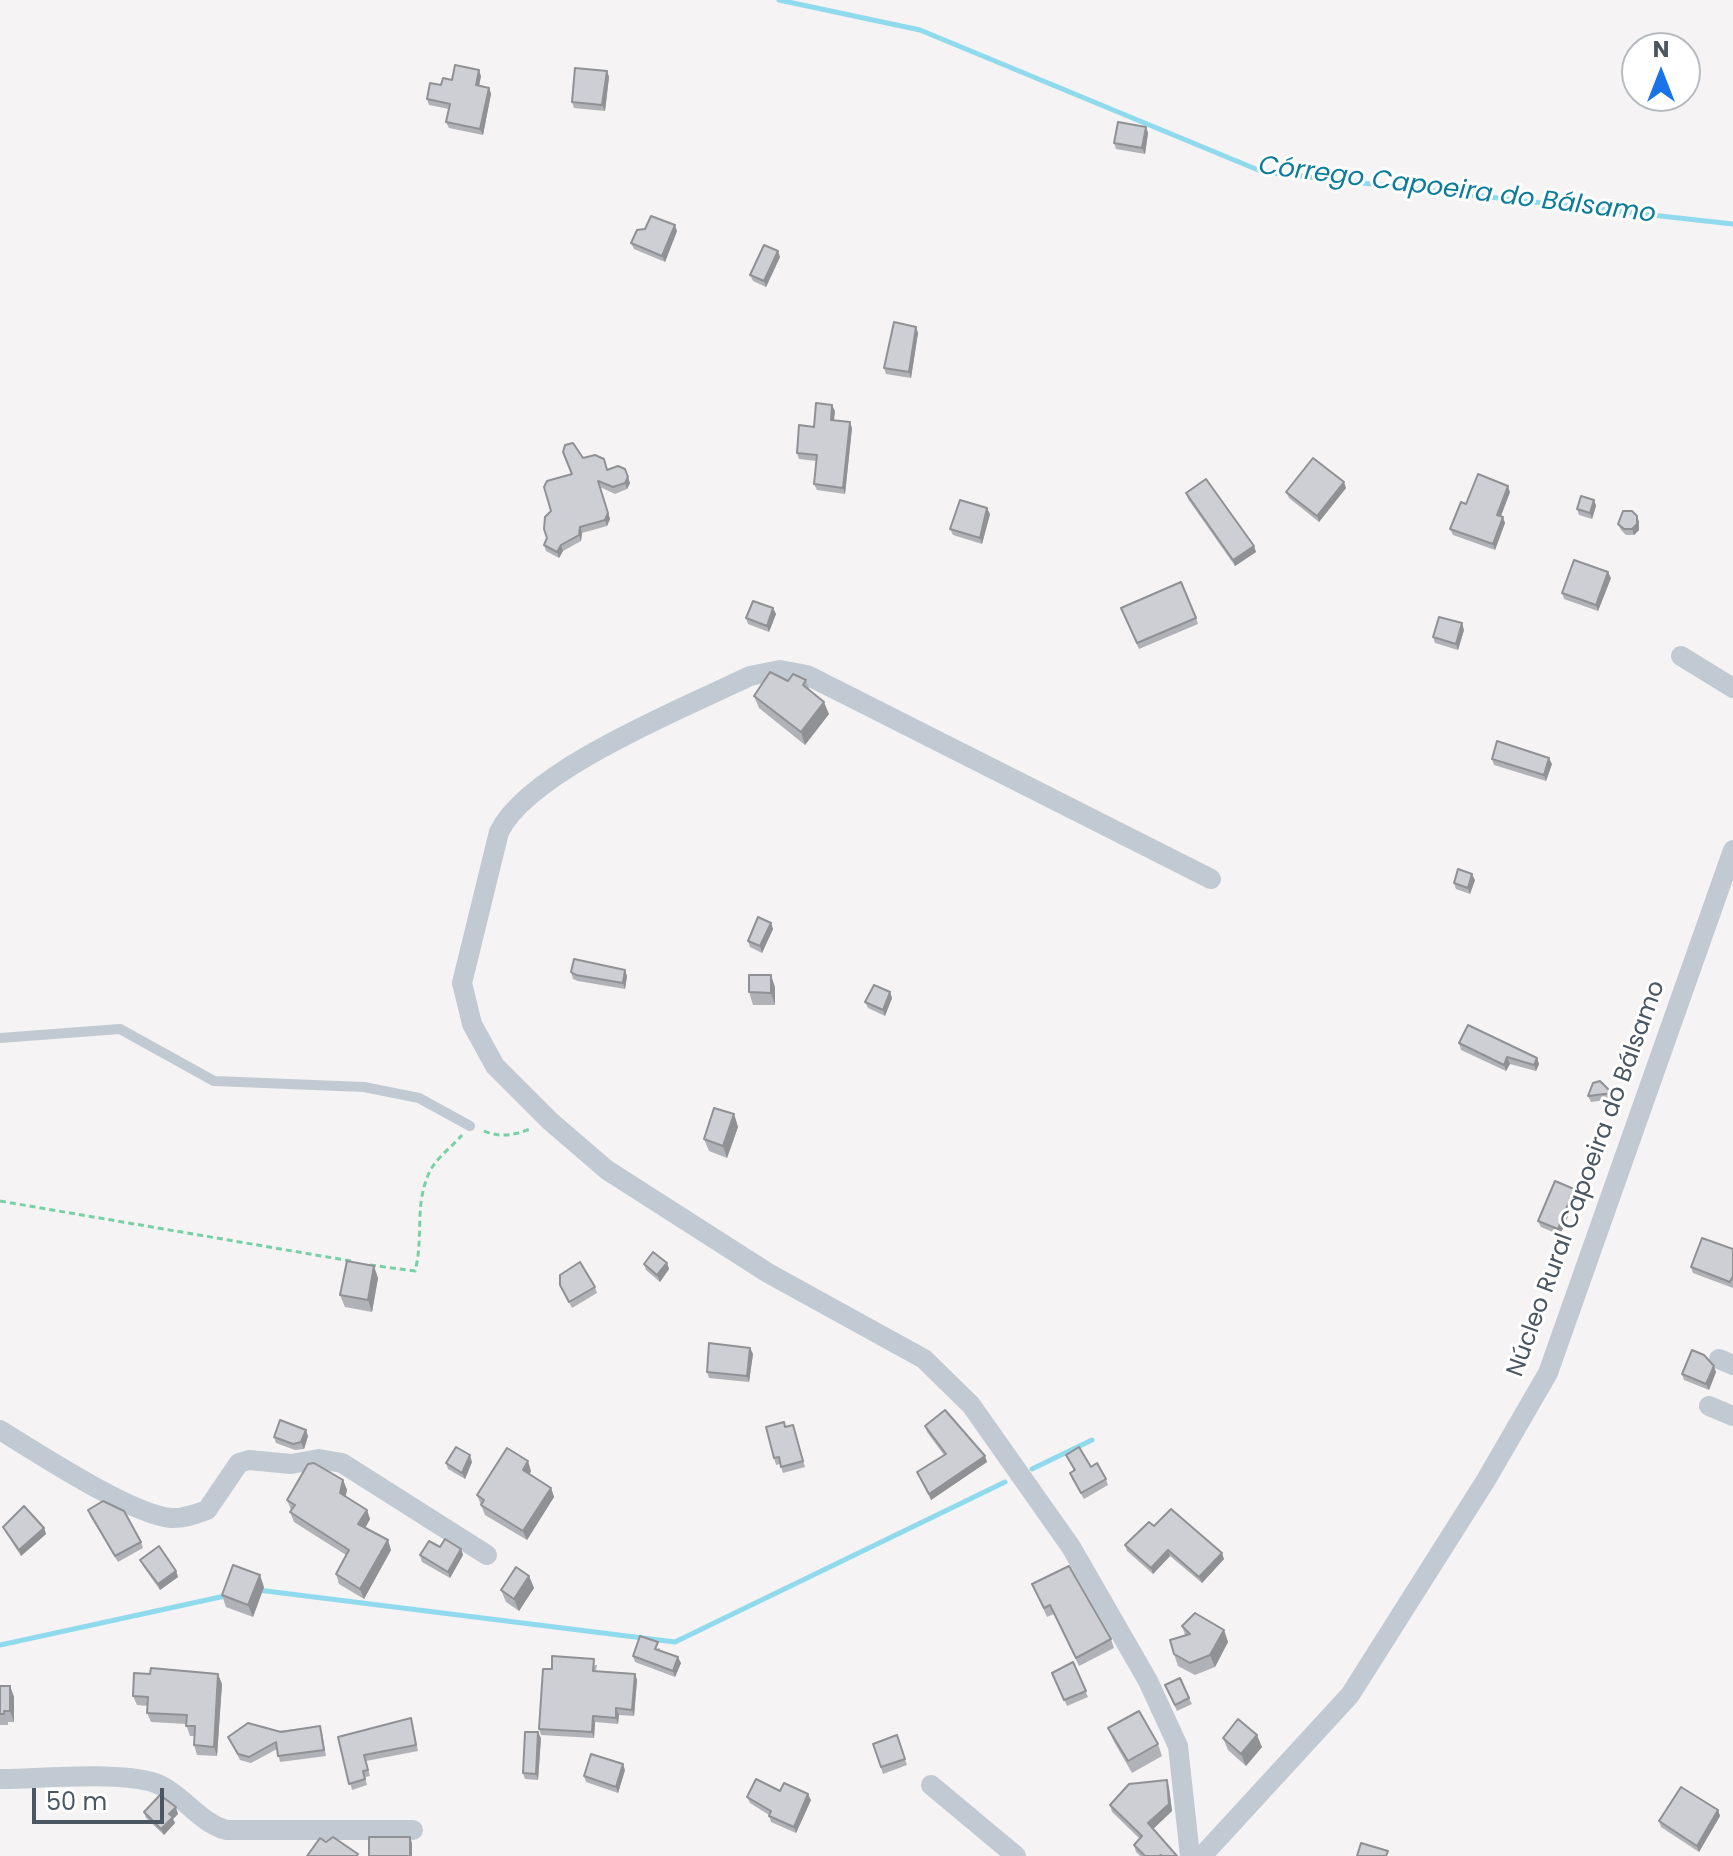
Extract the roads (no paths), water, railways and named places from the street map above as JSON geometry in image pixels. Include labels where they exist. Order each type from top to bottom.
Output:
[{"type":"street","points":[[1681,656],[1733,688]]},
{"type":"street","points":[[1190,1856],[1178,1746],[1148,1681],[1071,1547],[971,1405],[941,1372],[924,1359],[768,1273],[607,1170],[550,1121],[495,1066],[482,1045],[462,996],[464,969],[499,832],[515,807],[544,782],[750,676],[780,670],[807,675],[1211,879]]},
{"type":"street","name":"Núcleo Rural Capoeira do Bálsamo","points":[[1202,1856],[1350,1695],[1463,1518],[1548,1373],[1733,850]]},
{"type":"street","points":[[1709,1406],[1733,1416]]},
{"type":"street","points":[[0,1430],[101,1488],[150,1513],[171,1518],[207,1510],[239,1463],[331,1459],[487,1555]]},
{"type":"street","points":[[0,1779],[113,1778],[152,1782],[164,1786],[212,1826],[226,1830],[413,1830]]},
{"type":"street","points":[[931,1785],[1016,1856]]},
{"type":"lane","points":[[0,1038],[120,1029],[214,1081],[364,1087],[419,1098],[470,1126]]},
{"type":"waterway","name":"Córrego Capoeira do Bálsamo","points":[[779,0],[920,30],[1263,172],[1733,224]]},
{"type":"waterway","points":[[1032,1469],[1092,1440]]},
{"type":"waterway","points":[[258,1590],[675,1642],[1005,1482]]},
{"type":"waterway","points":[[0,1645],[225,1596]]}]
